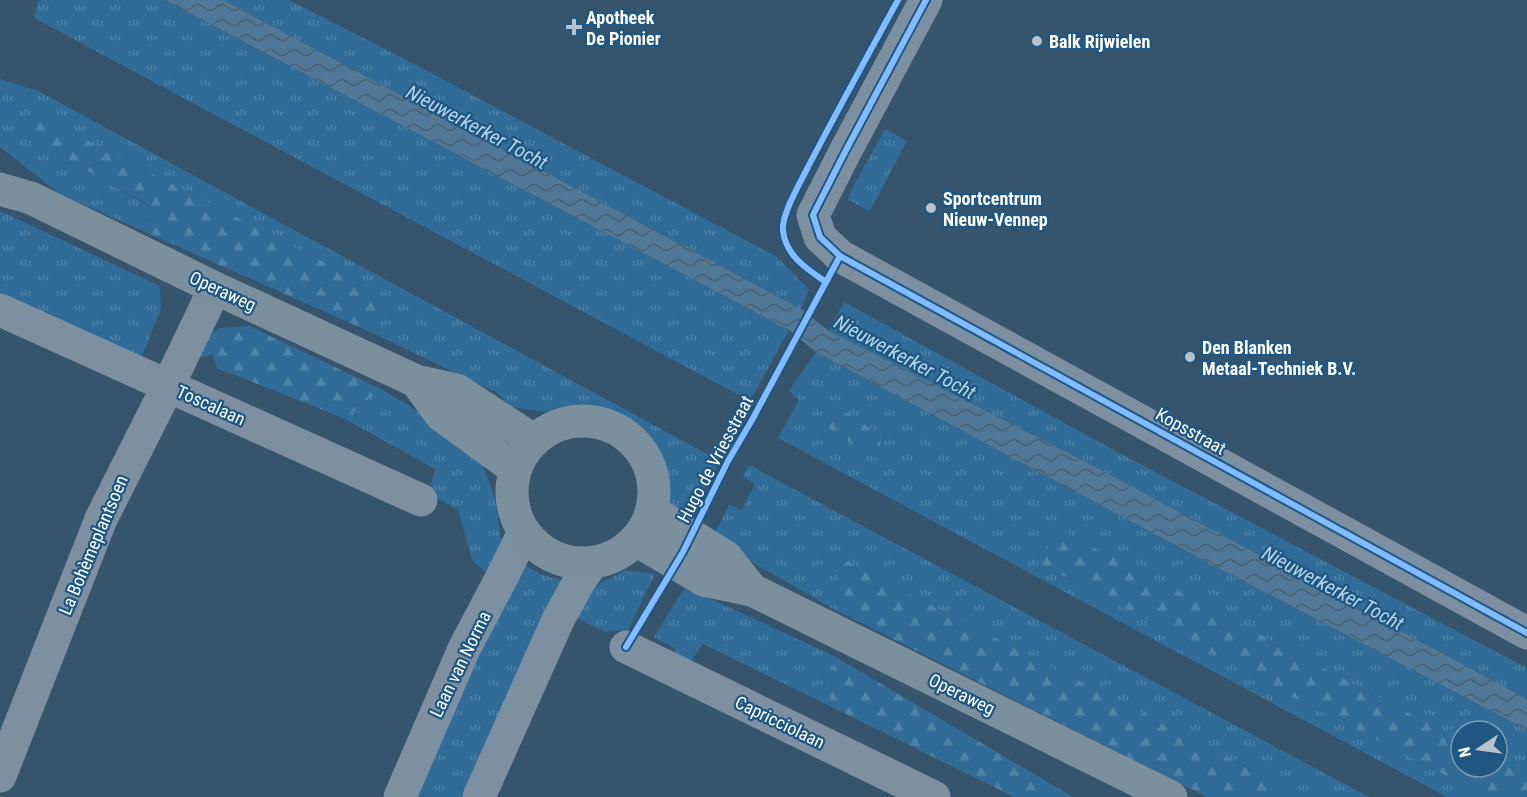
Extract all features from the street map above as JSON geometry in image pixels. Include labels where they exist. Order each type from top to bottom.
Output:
[{"type":"main road","name":"Operaweg","points":[[0,170],[31,198]]},
{"type":"main road","name":"Operaweg","points":[[0,189],[31,198],[215,288],[416,381],[456,390],[533,440]]},
{"type":"main road","name":"Operaweg","points":[[416,381],[441,415],[515,469]]},
{"type":"main road","points":[[591,420],[611,425],[628,436],[647,461],[655,491],[652,511],[646,527],[636,540],[623,551],[608,559],[592,563],[572,563],[554,557],[537,547],[516,518],[511,485],[515,469],[525,448],[533,440],[550,428],[570,421],[591,420]]},
{"type":"main road","name":"Operaweg","points":[[652,511],[726,557],[752,590]]},
{"type":"main road","name":"Operaweg","points":[[636,540],[704,579],[752,590],[1171,797]]},
{"type":"street","name":"Kopsstraat","points":[[926,0],[813,215],[820,237],[840,256],[1527,633]]},
{"type":"street","name":"La Bohèmeplantsoen","points":[[0,776],[101,519],[215,288]]},
{"type":"street","name":"Toscalaan","points":[[0,310],[421,500]]},
{"type":"street","name":"Laan van Norma","points":[[399,797],[464,649],[524,532]]},
{"type":"street","points":[[479,797],[558,621],[592,563]]},
{"type":"street","name":"Capricciolaan","points":[[626,647],[923,795]]},
{"type":"green space","points":[[38,0],[165,0],[789,330],[750,401],[34,18]]},
{"type":"green space","points":[[223,0],[289,0],[777,257],[809,290],[801,309]]},
{"type":"green space","points":[[0,79],[38,91],[720,461],[686,522],[676,516],[663,490],[662,472],[657,454],[648,438],[620,415],[604,408],[586,405],[562,407],[547,412],[511,407],[497,393],[379,336],[380,291],[30,138],[152,208],[141,230],[60,194],[0,147]]},
{"type":"green space","points":[[42,117],[380,291],[379,336],[141,230],[152,207],[29,138]]},
{"type":"green space","points":[[885,129],[907,141],[870,211],[848,200],[850,192]]},
{"type":"green space","points":[[0,211],[160,286],[161,309],[140,361],[0,297]]},
{"type":"green space","points":[[844,302],[1110,448],[1527,668],[1527,699],[1088,463],[829,331]]},
{"type":"green space","points":[[249,326],[381,389],[345,419],[217,369],[213,354],[196,359],[204,340],[219,328]]},
{"type":"green space","points":[[816,352],[1160,537],[1506,719],[1449,719],[1449,779],[1509,779],[1509,721],[1527,730],[1527,797],[1447,797],[778,438],[799,400],[789,391]]},
{"type":"green space","points":[[381,389],[447,433],[482,463],[495,498],[502,547],[491,576],[472,560],[458,510],[429,493],[435,469],[345,419]]},
{"type":"green space","points":[[821,396],[881,435],[879,461],[824,425]]},
{"type":"green space","points":[[749,465],[1369,797],[1305,797],[841,559],[837,611],[712,539],[729,505],[742,510],[755,484],[743,477]]},
{"type":"green space","points":[[1064,532],[1307,659],[1449,735],[1449,777],[1295,698],[1036,561]]},
{"type":"green space","points":[[840,558],[1305,797],[1207,797],[837,611]]},
{"type":"green space","points":[[523,564],[540,574],[564,581],[467,797],[413,797],[426,761]]},
{"type":"green space","points":[[625,570],[655,574],[628,630],[604,632],[576,618],[595,586]]},
{"type":"green space","points":[[685,587],[834,656],[830,706],[703,644],[689,664],[673,660],[675,648],[654,637]]},
{"type":"green space","points":[[834,656],[1073,797],[1014,797],[830,706]]},
{"type":"green space","points":[[1509,767],[1527,777],[1527,797],[1488,797],[1453,779],[1509,779]]},
{"type":"water","points":[[165,0],[223,0],[801,309],[829,331],[1088,463],[1527,699],[1527,730],[1160,537],[816,352],[789,330]]},
{"type":"cycle path","points":[[826,282],[798,261],[788,248],[783,231],[785,216],[841,104],[898,0]]},
{"type":"cycle path","points":[[926,0],[813,215],[820,237],[840,256],[1527,633]]},
{"type":"cycle path","name":"Hugo de Vriesstraat","points":[[626,647],[683,552],[728,461],[840,256]]},
{"type":"place","name":"Apotheek De Pionier","points":[[574,27]]},
{"type":"place","name":"Balk Rijwielen","points":[[1037,41]]},
{"type":"place","name":"Sportcentrum Nieuw-Vennep","points":[[931,208]]},
{"type":"place","name":"Den Blanken Metaal-Techniek B.V.","points":[[1190,357]]},
{"type":"water label","name":"Nieuwerkerker Tocht","points":[[477,127]]},
{"type":"water label","name":"Nieuwerkerker Tocht","points":[[905,357]]},
{"type":"water label","name":"Nieuwerkerker Tocht","points":[[1333,588]]}]
